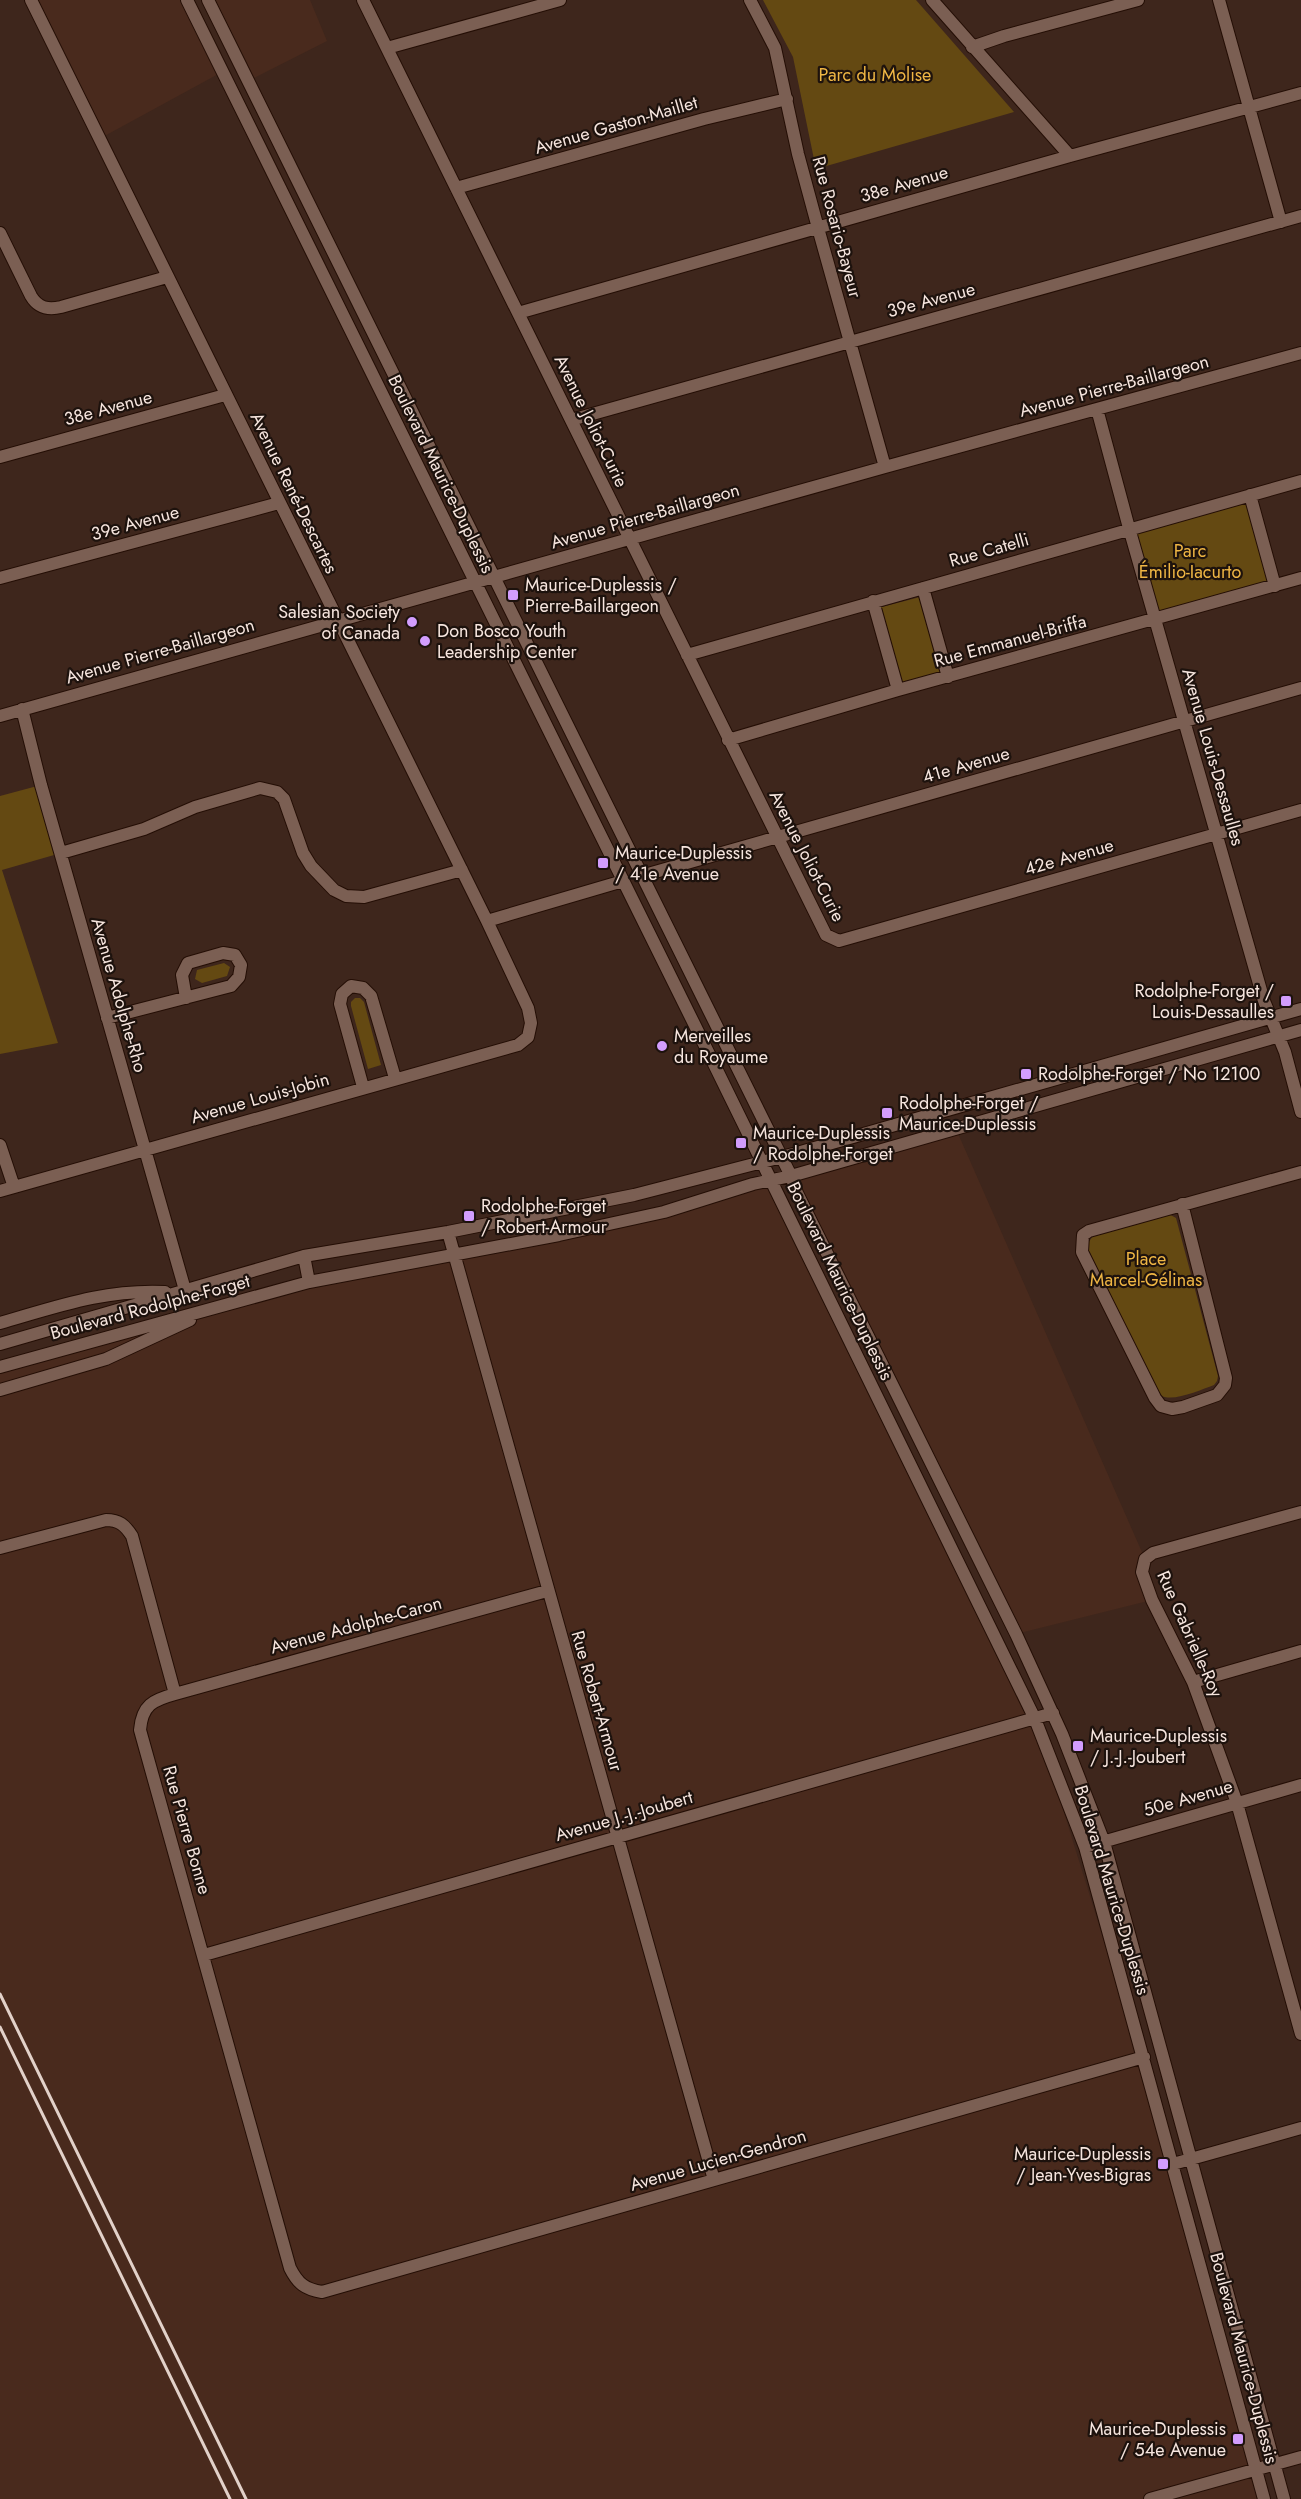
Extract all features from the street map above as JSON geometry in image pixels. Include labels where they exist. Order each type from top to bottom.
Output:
[{"type":"street","name":"Avenue René-Descartes","points":[[31,0],[487,921],[528,1008],[531,1023],[528,1037]]},
{"type":"street","name":"Boulevard Maurice-Duplessis","points":[[187,0],[1035,1719],[1084,1847],[1144,2057],[1264,2499]]},
{"type":"street","name":"Boulevard Maurice-Duplessis","points":[[208,0],[791,1176],[1053,1713],[1104,1842],[1284,2499]]},
{"type":"street","name":"Avenue Joliot-Curie","points":[[363,0],[822,929],[839,941],[846,939]]},
{"type":"street","points":[[387,48],[560,0]]},
{"type":"street","name":"Rue Rosario-Bayeur","points":[[750,0],[775,48],[818,228],[885,467]]},
{"type":"street","points":[[932,0],[972,48],[1070,156]]},
{"type":"street","points":[[972,48],[1004,36],[1138,0]]},
{"type":"street","points":[[1219,0],[1281,222]]},
{"type":"street","name":"38e Avenue","points":[[518,313],[1070,156],[1301,93]]},
{"type":"street","name":"Avenue Gaston-Maillet","points":[[456,188],[704,119],[787,99]]},
{"type":"street","name":"39e Avenue","points":[[571,420],[1301,216]]},
{"type":"street","points":[[0,233],[35,303],[42,307],[51,309],[61,307],[167,277]]},
{"type":"street","name":"Avenue Pierre-Baillargeon","points":[[0,716],[885,467],[1301,353]]},
{"type":"street","name":"38e Avenue","points":[[0,457],[225,395]]},
{"type":"street","name":"Avenue Louis-Dessaulles","points":[[1097,409],[1184,722],[1301,1112]]},
{"type":"street","name":"Rue Catelli","points":[[687,655],[1301,481]]},
{"type":"street","points":[[1250,495],[1275,586]]},
{"type":"street","name":"39e Avenue","points":[[0,578],[279,503]]},
{"type":"street","name":"Rue Emmanuel-Briffa","points":[[728,740],[898,690],[1301,578]]},
{"type":"street","points":[[923,588],[948,677]]},
{"type":"street","points":[[873,601],[898,690]]},
{"type":"street","name":"41e Avenue","points":[[641,876],[1301,688]]},
{"type":"street","name":"Avenue Adolphe-Rho","points":[[22,709],[107,1018],[146,1150],[180,1291]]},
{"type":"street","points":[[61,853],[144,829],[195,807],[260,788],[277,792],[284,799],[303,853],[310,866],[334,890],[346,896],[364,897],[462,870]]},
{"type":"street","name":"42e Avenue","points":[[846,939],[1301,810]]},
{"type":"street","points":[[487,921],[623,881]]},
{"type":"street","points":[[107,1018],[186,998],[231,986],[239,977],[241,965],[234,955],[223,953],[188,963],[182,975],[186,998]]},
{"type":"street","points":[[363,1087],[340,1004],[342,994],[351,986],[363,988],[371,996],[395,1078]]},
{"type":"street","name":"Boulevard Rodolphe-Forget","points":[[0,1344],[304,1256],[448,1232],[634,1195],[781,1157],[1301,1009]]},
{"type":"street","name":"Boulevard Rodolphe-Forget","points":[[0,1367],[309,1282],[664,1212],[1301,1030]]},
{"type":"street","name":"Avenue Louis-Jobin","points":[[0,1191],[518,1045],[528,1037]]},
{"type":"street","points":[[0,1145],[14,1188]]},
{"type":"street","points":[[1182,1204],[1226,1378],[1225,1385],[1217,1395],[1172,1409],[1161,1406],[1155,1398],[1082,1252],[1083,1235],[1089,1231],[1182,1204],[1301,1172]]},
{"type":"street","name":"Rue Robert-Armour","points":[[448,1232],[714,2180]]},
{"type":"street","points":[[304,1256],[309,1282]]},
{"type":"street","name":"Boulevard Rodolphe-Forget","points":[[0,1323],[96,1295],[135,1291],[180,1291]]},
{"type":"street","points":[[0,1390],[106,1359],[218,1306]]},
{"type":"street","name":"Rue Gabrielle-Roy","points":[[1301,1512],[1154,1553],[1145,1559],[1142,1572],[1152,1600],[1193,1682],[1237,1803],[1301,2034]]},
{"type":"street","points":[[0,1548],[114,1520],[122,1523],[132,1536],[175,1694]]},
{"type":"street","name":"Avenue Adolphe-Caron","points":[[175,1694],[547,1591]]},
{"type":"street","points":[[1193,1682],[1301,1651]]},
{"type":"street","name":"Rue Pierre Bonne","points":[[175,1694],[159,1698],[144,1710],[140,1730],[290,2268],[295,2279],[303,2287]]},
{"type":"street","name":"Avenue J.-J.-Joubert","points":[[204,1955],[1053,1713]]},
{"type":"street","name":"50e Avenue","points":[[1084,1847],[1301,1785]]},
{"type":"street","name":"Avenue Lucien-Gendron","points":[[303,2287],[322,2292],[1144,2057]]},
{"type":"street","points":[[1173,2164],[1301,2128]]},
{"type":"street","points":[[1150,2499],[1301,2457]]},
{"type":"shaded area","points":[[31,0],[187,0],[222,72],[99,139]]},
{"type":"shaded area","points":[[208,0],[310,0],[327,41],[248,81]]},
{"type":"shaded area","points":[[956,1129],[1145,1559],[1152,1600],[1016,1634],[791,1176]]},
{"type":"shaded area","points":[[770,1181],[1035,1719],[1173,2164],[1264,2499],[0,2499],[0,1365],[218,1306],[664,1212]]},
{"type":"green space","name":"Parc du Molise","points":[[763,0],[916,0],[1014,112],[816,169],[793,57]]},
{"type":"green space","name":"Parc Émilio-Iacurto","points":[[1250,495],[1275,586],[1156,620],[1129,528]]},
{"type":"green space","points":[[920,597],[941,673],[899,685],[878,608]]},
{"type":"green space","points":[[41,785],[61,853],[2,870],[58,1043],[0,1054],[0,796]]},
{"type":"green space","points":[[224,963],[230,967],[227,976],[202,983],[195,979],[197,970]]},
{"type":"green space","points":[[355,998],[360,998],[364,1002],[381,1065],[368,1069],[351,1006]]},
{"type":"green space","name":"Place Marcel-Gélinas","points":[[1167,1213],[1176,1218],[1218,1376],[1214,1385],[1172,1398],[1160,1395],[1089,1251],[1088,1243],[1093,1236]]},
{"type":"railway","points":[[0,1994],[246,2499]]},
{"type":"railway","points":[[0,2027],[230,2499]]},
{"type":"place","name":"Maurice-Duplessis / Pierre-Baillargeon","points":[[513,595]]},
{"type":"place","name":"Salesian Society of Canada","points":[[412,622]]},
{"type":"place","name":"Don Bosco Youth Leadership Center","points":[[425,641]]},
{"type":"place","name":"Maurice-Duplessis / 41e Avenue","points":[[603,863]]},
{"type":"place","name":"Rodolphe-Forget / Louis-Dessaulles","points":[[1286,1001]]},
{"type":"place","name":"Merveilles du Royaume","points":[[662,1046]]},
{"type":"place","name":"Rodolphe-Forget / No 12100","points":[[1026,1074]]},
{"type":"place","name":"Rodolphe-Forget / Maurice-Duplessis","points":[[887,1113]]},
{"type":"place","name":"Maurice-Duplessis / Rodolphe-Forget","points":[[741,1143]]},
{"type":"place","name":"Rodolphe-Forget / Robert-Armour","points":[[469,1216]]},
{"type":"place","name":"Maurice-Duplessis / J.-J.-Joubert","points":[[1078,1746]]},
{"type":"place","name":"Maurice-Duplessis / Jean-Yves-Bigras","points":[[1163,2164]]},
{"type":"place","name":"Maurice-Duplessis / 54e Avenue","points":[[1238,2439]]}]
